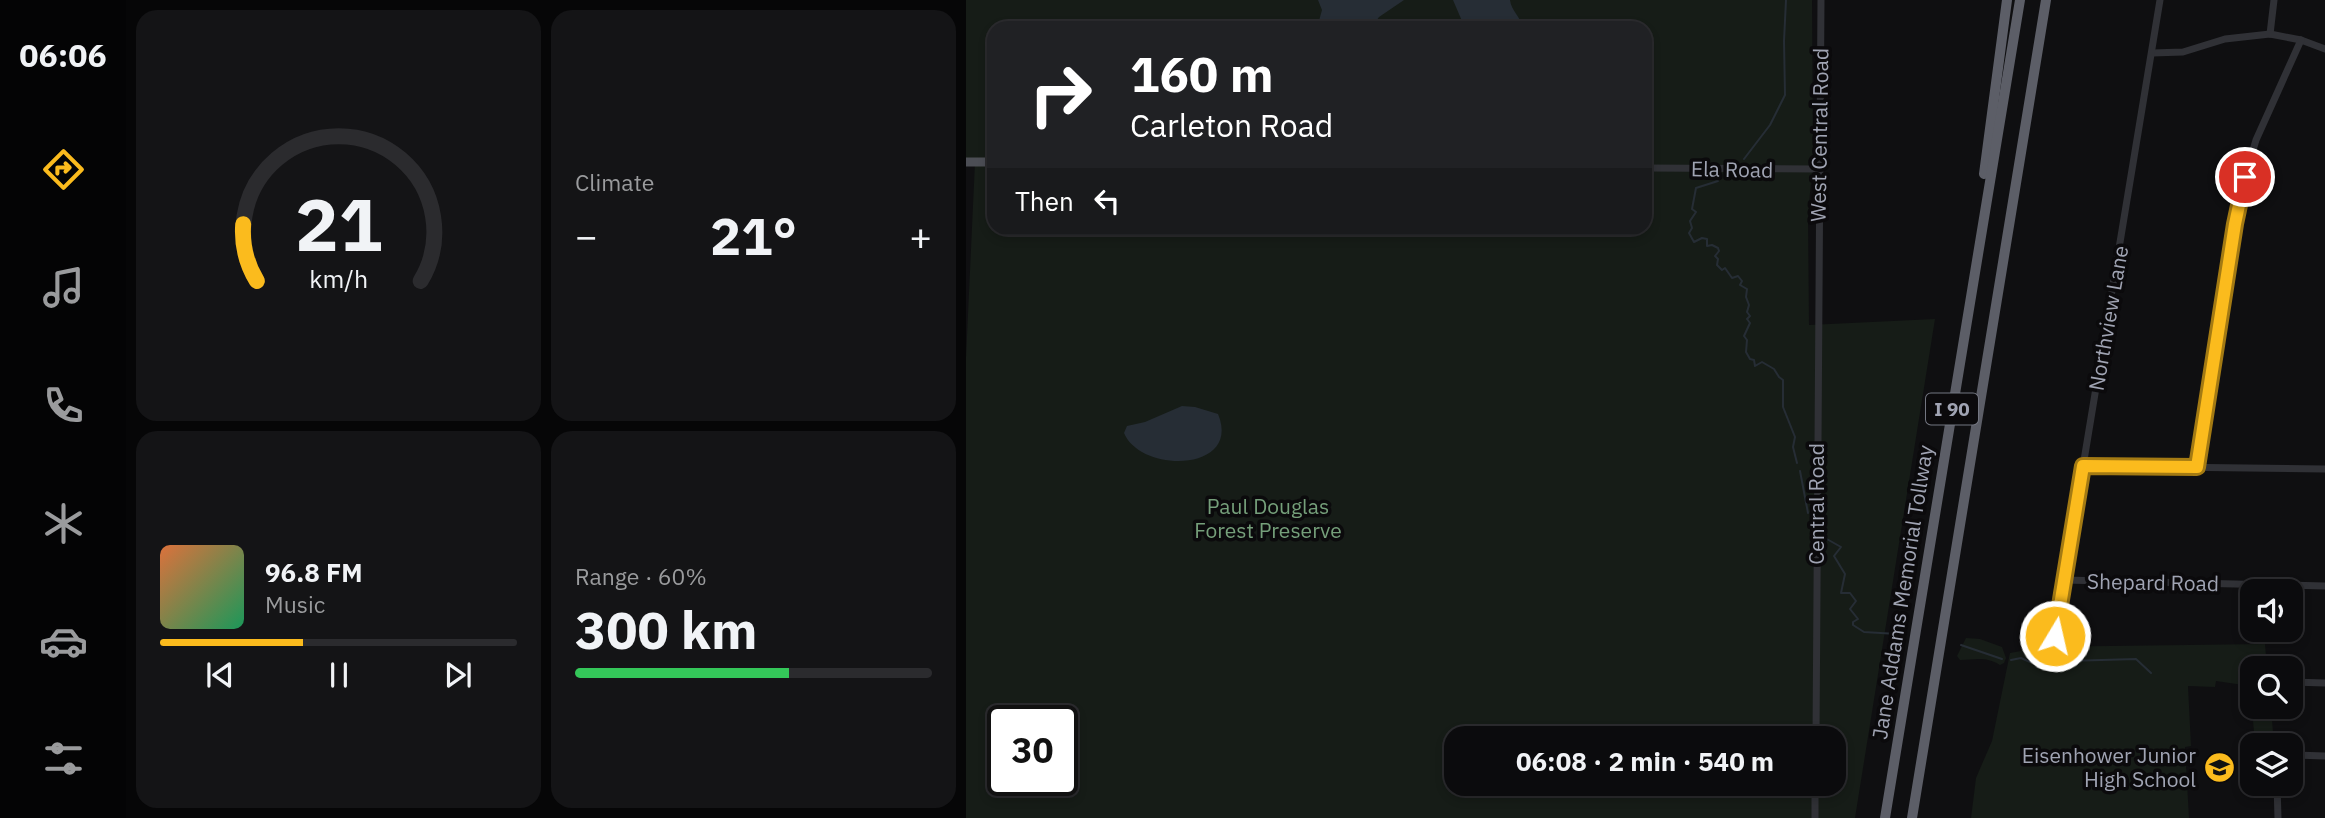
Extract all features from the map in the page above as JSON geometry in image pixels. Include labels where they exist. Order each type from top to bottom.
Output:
[{"type":"highway","points":[[1974,279],[2007,0]]},
{"type":"highway","name":"Jane Addams Memorial Tollway","points":[[1885,818],[2020,0]]},
{"type":"highway","name":"I 90","points":[[1912,818],[2046,0]]},
{"type":"main road","points":[[966,162],[987,162]]},
{"type":"street","name":"West Central Road","points":[[1817,270],[1821,0]]},
{"type":"street","name":"Northview Lane","points":[[2055,636],[2160,0]]},
{"type":"street","points":[[2270,34],[2274,0]]},
{"type":"street","points":[[2152,53],[2183,52],[2225,39],[2270,34],[2301,40],[2325,49]]},
{"type":"street","points":[[2197,467],[2235,224],[2245,177],[2256,139],[2301,40]]},
{"type":"street","name":"Ela Road","points":[[1652,168],[1818,169]]},
{"type":"street","name":"Central Road","points":[[1816,726],[1817,270]]},
{"type":"street","points":[[2083,466],[2325,469]]},
{"type":"street","name":"Shepard Road","points":[[2064,580],[2325,586]]},
{"type":"street","points":[[2303,682],[2325,683]]},
{"type":"street","points":[[2303,755],[2325,756]]},
{"type":"street","points":[[1815,796],[1815,818]]},
{"type":"street","points":[[2277,796],[2278,818]]},
{"type":"green space","name":"Paul Douglas Forest Preserve","points":[[966,0],[1812,0],[1813,158],[1808,216],[1809,325],[1935,319],[1855,818],[966,818],[966,358],[975,162],[966,162]]},
{"type":"green space","points":[[1966,638],[1980,639],[2002,647],[2006,658],[2004,663],[2000,665],[1985,659],[1960,660],[1957,656]]},
{"type":"green space","points":[[2265,644],[2266,656],[2240,656],[2240,685],[2216,681],[2215,687],[2188,686],[2191,746],[2185,747],[2189,818],[1971,818],[1976,778],[1992,741],[2010,653],[2021,651],[2024,647]]},
{"type":"green space","points":[[2253,719],[2272,719],[2273,733],[2254,733]]},
{"type":"shaded area","points":[[1318,0],[1404,0],[1376,21],[1319,21],[1322,10]]},
{"type":"shaded area","points":[[1453,0],[1510,0],[1520,21],[1462,21]]},
{"type":"shaded area","points":[[1182,406],[1218,414],[1222,433],[1216,447],[1203,456],[1186,461],[1149,455],[1134,446],[1124,433],[1127,426],[1145,422]]},
{"type":"waterway","points":[[1744,159],[1770,125],[1785,95],[1786,0]]},
{"type":"waterway","points":[[1718,181],[1696,188],[1692,209],[1696,212],[1690,221],[1692,228],[1689,233],[1694,242],[1707,239],[1707,246],[1718,248],[1715,256],[1718,259],[1717,265],[1722,270],[1725,268],[1732,278],[1738,276],[1742,281],[1740,285],[1747,289],[1747,312],[1750,316],[1747,319],[1750,323],[1744,336],[1747,340],[1746,352],[1750,359],[1754,360],[1755,366],[1762,362],[1774,369],[1783,380],[1783,407],[1795,437],[1793,447],[1797,463]]},
{"type":"waterway","points":[[1800,471],[1808,513]]},
{"type":"waterway","points":[[1825,538],[1841,547],[1834,556],[1845,574],[1841,593],[1850,593],[1856,601],[1850,609],[1858,619],[1853,625],[1864,632],[1897,634]]},
{"type":"waterway","points":[[1961,645],[2002,659]]},
{"type":"waterway","points":[[2011,660],[2021,658],[2030,662],[2136,659],[2151,673]]},
{"type":"place","name":"Eisenhower Junior High School","points":[[2219,767]]},
{"type":"route","points":[[2055,636],[2083,466],[2197,467],[2235,224],[2245,177]]}]
